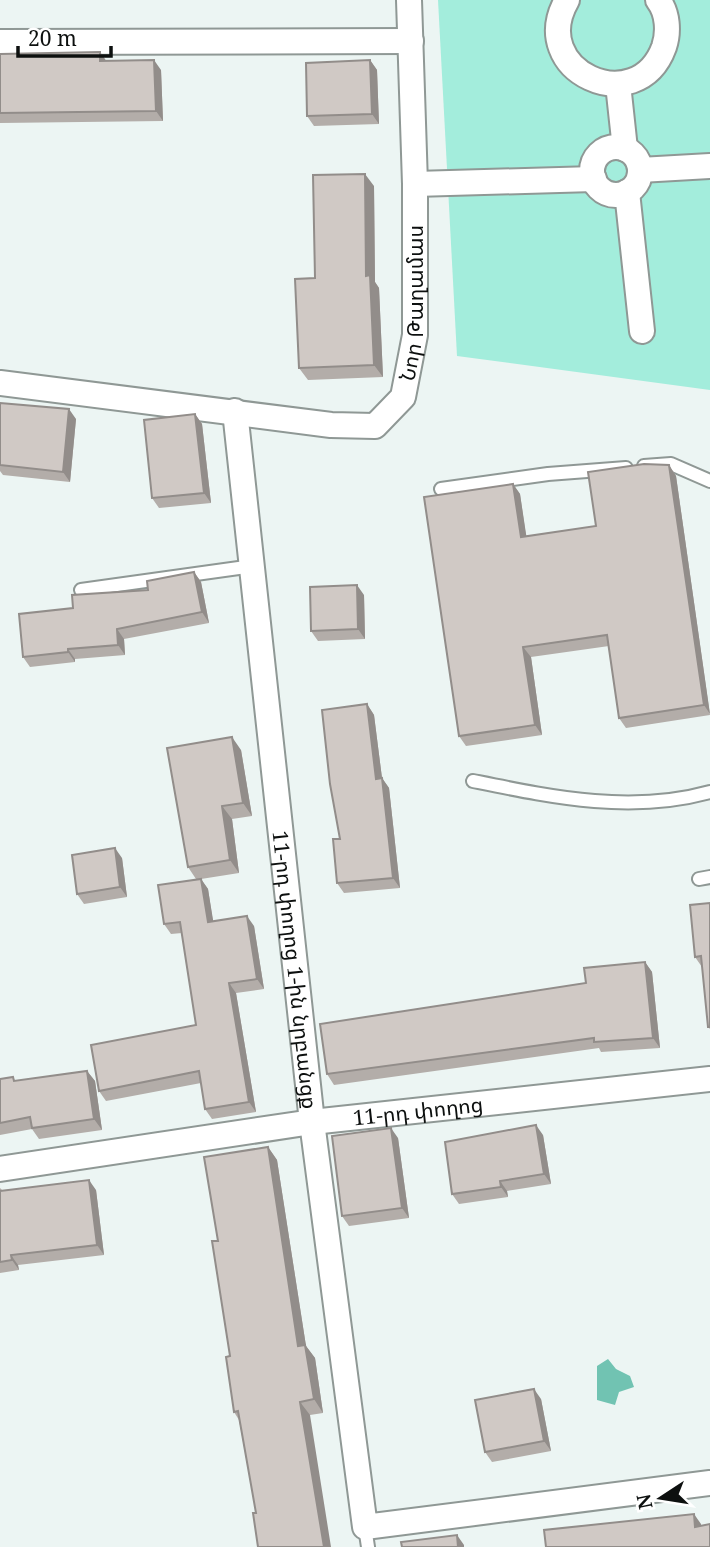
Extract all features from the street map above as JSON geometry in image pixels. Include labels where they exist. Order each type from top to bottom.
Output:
[{"type":"street","name":"Նոր Թաղամաս","points":[[0,383],[331,425],[375,426],[403,397],[415,335],[415,184],[409,0]]},
{"type":"street","points":[[566,0],[557,28],[560,46],[569,63],[583,76],[599,83],[618,84],[635,79],[650,70],[660,56],[666,39],[667,21],[658,0]]},
{"type":"street","points":[[0,42],[411,41]]},
{"type":"street","points":[[618,84],[625,149]]},
{"type":"street","points":[[618,147],[625,149],[636,157],[640,170],[637,183],[627,192],[611,194],[604,191],[594,178],[594,163],[603,151],[618,147]]},
{"type":"street","points":[[640,170],[710,166]]},
{"type":"street","points":[[415,184],[594,178]]},
{"type":"street","points":[[627,192],[642,331]]},
{"type":"street","name":"11-րդ փողոց 1-ին նրբանցք","points":[[235,411],[312,1122],[366,1537]]},
{"type":"street","name":"11-րդ փողոց","points":[[0,1169],[312,1122],[710,1079]]},
{"type":"street","points":[[366,1537],[710,1483]]},
{"type":"lane","points":[[441,489],[548,474],[671,464],[710,481]]},
{"type":"lane","points":[[81,590],[253,566]]},
{"type":"lane","points":[[473,781],[541,795],[625,805],[685,799],[710,792]]},
{"type":"shaded area","points":[[438,0],[710,0],[710,390],[457,356]]},
{"type":"shaded area","points":[[608,1359],[616,1369],[630,1376],[634,1387],[619,1392],[615,1405],[597,1400],[597,1366]]},
{"type":"building","points":[[100,52],[100,61],[154,60],[156,111],[0,113],[0,54]]},
{"type":"building","points":[[370,60],[372,114],[307,116],[306,63]]},
{"type":"building","points":[[365,174],[366,276],[370,275],[374,365],[299,368],[295,279],[315,278],[313,175]]},
{"type":"building","points":[[0,403],[69,409],[63,472],[0,465]]},
{"type":"building","points":[[195,414],[204,493],[152,498],[144,420]]},
{"type":"building","points":[[644,464],[669,465],[704,705],[619,718],[607,635],[523,647],[535,725],[459,736],[424,497],[513,484],[521,537],[596,526],[588,472]]},
{"type":"building","points":[[194,572],[202,612],[117,629],[118,645],[68,649],[68,652],[23,657],[19,614],[73,608],[72,595],[148,590],[147,581]]},
{"type":"building","points":[[357,585],[358,629],[311,631],[310,587]]},
{"type":"building","points":[[367,704],[376,779],[382,778],[393,878],[337,883],[333,839],[340,839],[330,784],[322,710]]},
{"type":"building","points":[[232,737],[243,803],[222,806],[230,860],[188,867],[167,748]]},
{"type":"building","points":[[115,848],[120,887],[77,894],[72,855]]},
{"type":"building","points":[[201,879],[208,922],[247,916],[257,979],[229,983],[249,1102],[205,1109],[199,1071],[99,1091],[91,1045],[196,1025],[180,922],[164,924],[158,885]]},
{"type":"building","points":[[710,903],[708,1027],[701,956],[695,957],[690,905]]},
{"type":"building","points":[[645,962],[653,1038],[594,1042],[594,1038],[327,1074],[320,1024],[586,983],[584,968]]},
{"type":"building","points":[[87,1071],[94,1119],[32,1128],[30,1117],[0,1123],[0,1079],[13,1077],[14,1081]]},
{"type":"building","points":[[536,1125],[544,1174],[500,1181],[501,1187],[452,1194],[445,1142]]},
{"type":"building","points":[[391,1128],[402,1208],[342,1216],[332,1136]]},
{"type":"building","points":[[268,1147],[298,1346],[305,1345],[314,1399],[300,1402],[324,1547],[258,1547],[253,1513],[256,1513],[238,1411],[234,1412],[226,1357],[230,1356],[212,1241],[218,1241],[204,1157]]},
{"type":"building","points":[[89,1180],[97,1245],[11,1255],[12,1260],[0,1262],[0,1191]]},
{"type":"building","points":[[534,1389],[544,1441],[485,1452],[475,1400]]},
{"type":"building","points":[[694,1514],[695,1527],[710,1524],[710,1547],[546,1547],[544,1530]]},
{"type":"building","points":[[457,1535],[458,1547],[402,1547],[401,1542]]}]
